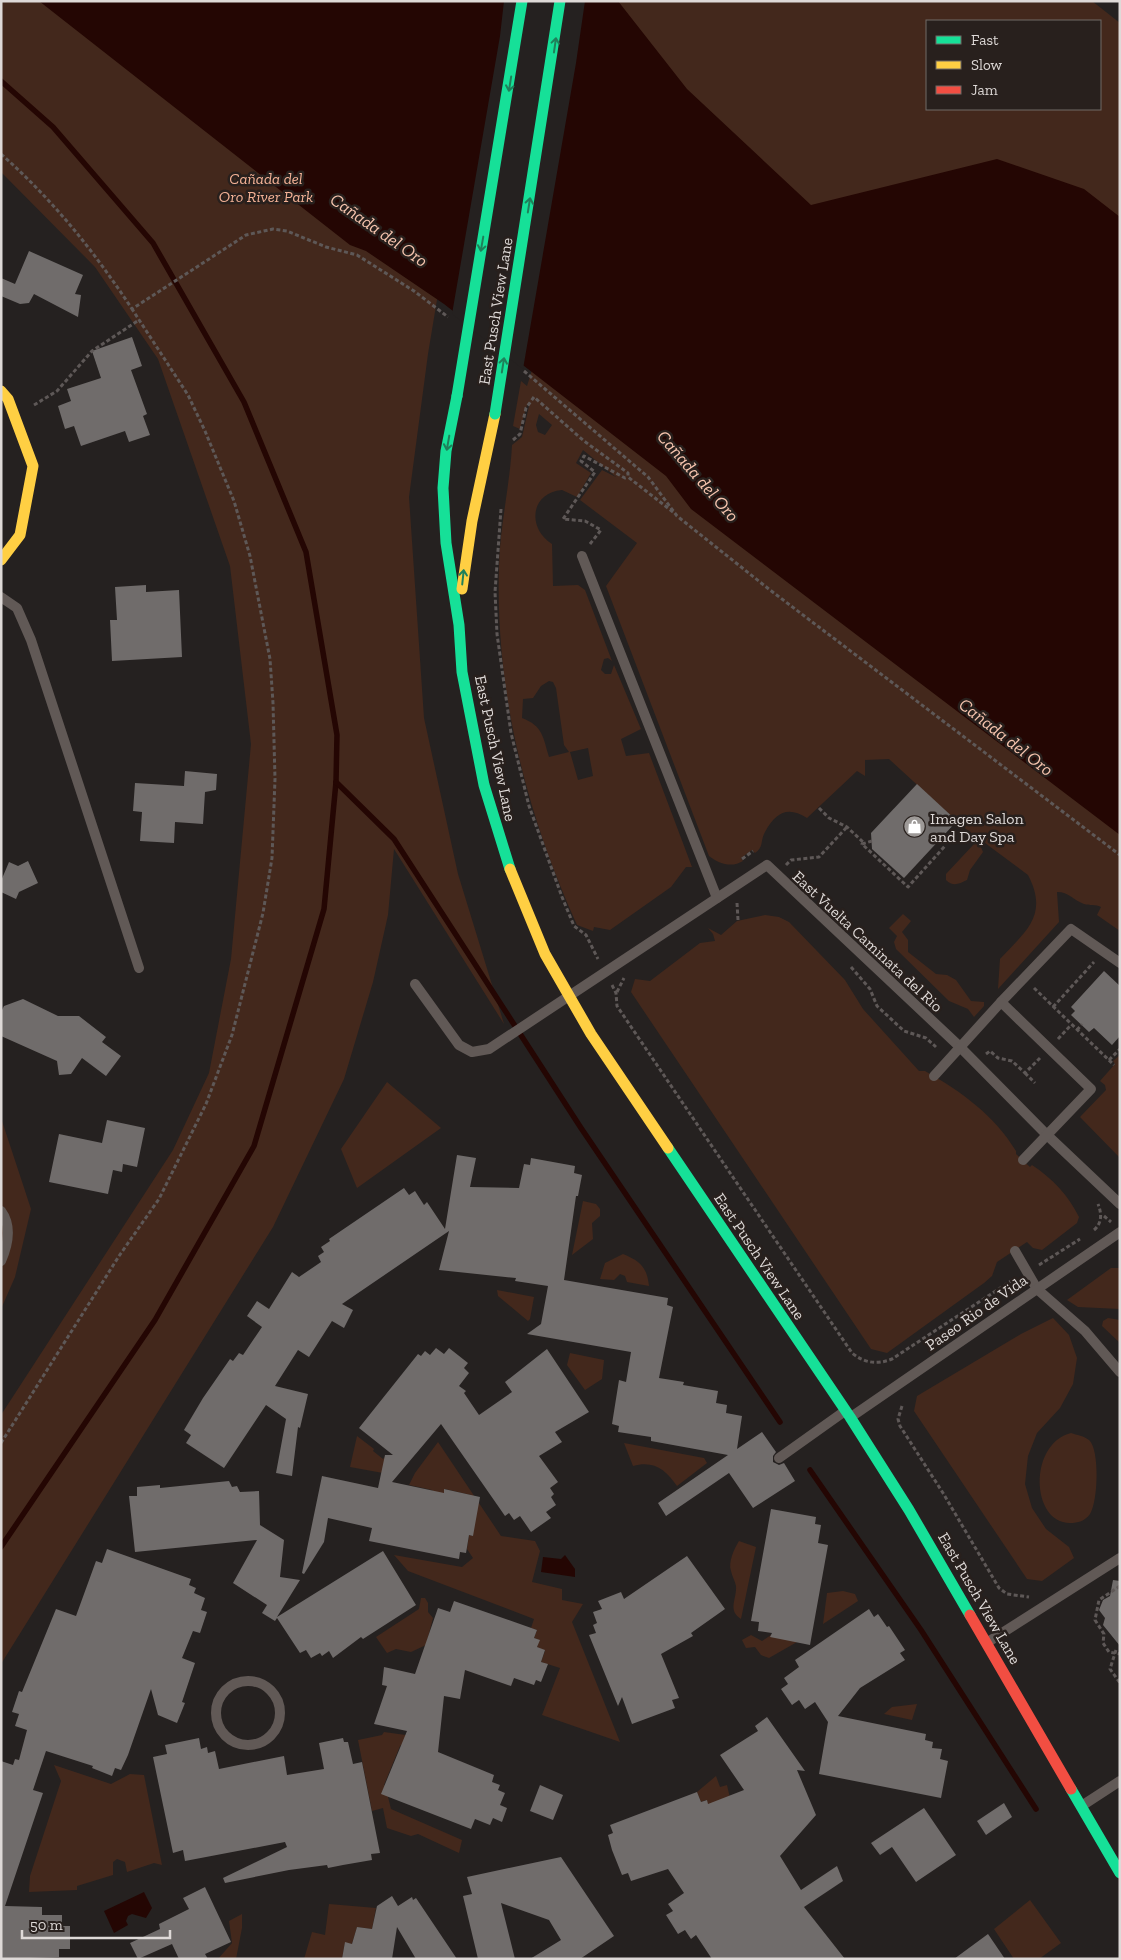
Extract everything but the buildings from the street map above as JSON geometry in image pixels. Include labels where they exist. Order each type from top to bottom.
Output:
[{"type":"main road","name":"East Pusch View Lane","points":[[522,1],[457,396],[446,451],[443,488],[446,543],[459,626],[462,672],[484,785],[499,839],[522,902],[568,996],[597,1043],[848,1414],[909,1510],[1120,1873]]},
{"type":"main road","name":"East Pusch View Lane","points":[[459,626],[463,575],[472,521],[495,414],[560,1]]},
{"type":"main road","points":[[1,391],[8,399],[33,466],[20,534],[1,560]]},
{"type":"lane","points":[[582,556],[717,898]]},
{"type":"lane","points":[[1,597],[17,608],[31,640],[139,968]]},
{"type":"lane","name":"East Vuelta Caminata del Rio","points":[[759,870],[767,865],[959,1046],[1047,1136],[1120,1204]]},
{"type":"lane","points":[[415,984],[459,1045],[472,1052],[500,1043],[759,870]]},
{"type":"lane","points":[[934,1076],[959,1046],[1071,929],[1120,963]]},
{"type":"lane","points":[[1002,1002],[1091,1089],[1023,1160]]},
{"type":"lane","points":[[1,1211],[8,1230],[7,1247],[1,1261]]},
{"type":"lane","name":"Paseo Rio de Vida","points":[[779,1458],[1037,1289],[1120,1232]]},
{"type":"lane","points":[[1015,1251],[1037,1289],[1085,1331],[1120,1372]]},
{"type":"lane","points":[[987,1643],[1120,1558]]},
{"type":"lane","points":[[244,1682],[253,1682],[269,1690],[275,1696],[280,1714],[278,1723],[268,1738],[260,1743],[242,1744],[226,1736],[217,1720],[216,1711],[222,1694],[228,1688],[244,1682]]},
{"type":"lane","points":[[1082,1806],[1120,1780]]},
{"type":"path","points":[[1,154],[69,222],[102,263],[188,395],[206,431],[234,501],[250,556],[270,659],[273,703],[274,779],[272,858],[263,913],[232,1035],[206,1104],[159,1199],[119,1256],[1,1443]]},
{"type":"path","points":[[132,309],[246,235],[273,229],[287,232],[326,247],[357,255],[414,291],[452,320]]},
{"type":"path","points":[[14,416],[56,391],[92,351],[139,320]]},
{"type":"path","points":[[517,366],[648,476],[678,516]]},
{"type":"path","points":[[510,438],[510,442],[520,434],[526,408],[534,398],[584,441],[628,473],[628,477]]},
{"type":"path","points":[[601,530],[585,521],[563,519],[595,472],[581,461],[584,456],[625,478],[628,477],[770,590],[1120,856]]},
{"type":"path","points":[[502,500],[496,551],[497,626],[502,682],[511,733],[529,806],[562,897],[574,926],[586,935],[616,993],[617,1006],[852,1353],[861,1360],[884,1362],[892,1359],[1008,1282],[1028,1272],[1096,1228],[1099,1224],[1101,1210],[1094,1197]]},
{"type":"path","points":[[819,808],[829,818],[847,827],[865,843]]},
{"type":"path","points":[[777,875],[791,860],[819,857],[847,827]]},
{"type":"path","points":[[865,843],[872,841]]},
{"type":"path","points":[[865,843],[862,844],[908,887],[945,846]]},
{"type":"path","points":[[742,860],[753,851]]},
{"type":"path","points":[[748,855],[759,870]]},
{"type":"path","points":[[738,899],[736,907],[738,920]]},
{"type":"path","points":[[1053,1007],[1095,961]]},
{"type":"path","points":[[848,964],[870,989],[876,1006],[904,1032],[926,1038],[948,1059]]},
{"type":"path","points":[[1024,978],[1114,1065]]},
{"type":"path","points":[[1076,1030],[1082,1024]]},
{"type":"path","points":[[1025,1073],[1071,1025]]},
{"type":"path","points":[[1109,1060],[1120,1049]]},
{"type":"path","points":[[976,1064],[990,1051],[998,1058],[1012,1061],[1035,1083]]},
{"type":"path","points":[[902,1406],[898,1419],[900,1426],[999,1588],[1007,1594],[1024,1598],[1031,1597]]},
{"type":"path","points":[[1120,1586],[1099,1600],[1100,1604],[1095,1620],[1104,1634],[1103,1644],[1109,1652],[1120,1654]]},
{"type":"path","points":[[1115,1652],[1110,1669],[1119,1680]]},
{"type":"green space","name":"Cañada del Oro River Park","points":[[1,1],[1092,1],[1120,23],[1120,931],[1097,915],[1101,907],[1084,904],[1065,893],[1057,892],[1059,922],[998,989],[1000,959],[1026,931],[1035,912],[1034,889],[1028,875],[962,826],[889,759],[865,760],[865,776],[857,771],[807,818],[794,812],[783,813],[778,816],[765,832],[760,848],[755,853],[752,850],[741,858],[743,861],[730,865],[709,856],[606,586],[637,543],[580,500],[602,470],[616,477],[583,450],[576,463],[591,473],[577,497],[562,490],[543,497],[538,504],[536,521],[544,537],[552,544],[553,586],[578,585],[585,590],[612,661],[608,658],[604,659],[601,670],[605,674],[611,674],[614,665],[641,729],[621,739],[626,756],[649,753],[692,867],[686,867],[671,887],[610,930],[594,927],[593,931],[577,925],[559,883],[529,795],[508,705],[502,659],[499,566],[503,520],[512,445],[522,437],[529,406],[527,405],[520,429],[513,426],[521,381],[527,386],[539,348],[461,155],[428,354],[409,497],[424,718],[458,874],[504,1024],[394,849],[388,915],[373,982],[344,1079],[273,1227],[1,1664],[1,1415],[173,1150],[209,1073],[231,959],[251,744],[230,566],[158,359],[95,267],[1,172]],"holes":[[[539,414],[552,425],[545,435],[538,432],[536,425]],[[549,681],[553,682],[556,688],[564,745],[569,752],[549,757],[541,733],[529,721],[522,718],[523,699],[533,698],[541,686]],[[588,748],[593,776],[578,780],[570,752]]]},
{"type":"green space","points":[[975,843],[980,845],[983,852],[970,870],[967,880],[951,884],[946,880],[946,874]]},
{"type":"green space","points":[[903,914],[911,921],[902,932],[908,940],[908,952],[936,974],[947,975],[956,980],[971,1001],[984,1002],[984,1006],[974,1017],[968,1009],[949,1001],[896,949],[894,942],[897,936],[889,928]]},
{"type":"green space","points":[[765,915],[779,917],[789,922],[845,980],[863,1009],[919,1071],[925,1071],[952,1087],[987,1115],[1007,1138],[1016,1154],[1030,1167],[1032,1165],[1040,1170],[1059,1188],[1079,1217],[1077,1223],[1042,1250],[1033,1248],[1027,1242],[997,1262],[992,1276],[984,1283],[887,1353],[871,1349],[631,992],[635,979],[650,981],[700,943],[715,941],[713,934],[708,928],[721,935],[737,921]]},
{"type":"green space","points":[[1120,1055],[1120,1158],[1080,1117],[1106,1090],[1105,1085],[1100,1081],[1115,1064],[1113,1061]]},
{"type":"green space","points":[[387,1082],[441,1128],[357,1188],[341,1149]]},
{"type":"green space","points":[[1,1118],[31,1209],[15,1277],[1,1309]]},
{"type":"green space","points":[[583,1201],[596,1204],[600,1209],[600,1216],[592,1223],[593,1239],[572,1255]]},
{"type":"green space","points":[[623,1254],[634,1259],[642,1266],[649,1286],[627,1282],[625,1276],[620,1274],[614,1280],[600,1279],[605,1263]]},
{"type":"green space","points":[[1111,1268],[1120,1268],[1120,1309],[1078,1307],[1067,1300]]},
{"type":"green space","points":[[497,1290],[534,1297],[530,1319],[528,1321],[498,1296]]},
{"type":"green space","points":[[1053,1318],[1069,1335],[1077,1358],[1073,1384],[1060,1408],[1037,1433],[1028,1456],[1025,1484],[1032,1508],[1046,1529],[1069,1547],[1074,1558],[1042,1581],[1027,1579],[914,1411],[917,1396],[1021,1334]]},
{"type":"green space","points":[[1108,1318],[1120,1320],[1120,1343],[1102,1326],[1103,1321]]},
{"type":"green space","points":[[570,1353],[604,1360],[602,1379],[585,1390],[567,1365]]},
{"type":"green space","points":[[1071,1433],[1089,1440],[1093,1446],[1097,1476],[1093,1508],[1086,1518],[1076,1523],[1057,1520],[1048,1510],[1042,1497],[1040,1482],[1042,1466],[1047,1452],[1057,1440]]},
{"type":"green space","points":[[357,1436],[374,1449],[373,1451],[383,1459],[385,1457],[394,1475],[350,1467]]},
{"type":"green space","points":[[438,1442],[501,1536],[535,1541],[540,1551],[532,1582],[562,1589],[562,1600],[583,1604],[572,1622],[620,1742],[542,1715],[560,1668],[541,1662],[545,1651],[537,1647],[539,1640],[534,1638],[537,1630],[531,1628],[534,1619],[408,1571],[394,1555],[462,1567],[473,1558],[467,1549],[469,1535],[473,1536],[469,1504],[471,1495],[445,1489],[441,1503],[432,1490],[409,1485],[415,1473]]},
{"type":"green space","points":[[624,1443],[704,1458],[707,1463],[677,1486],[664,1471],[653,1465],[640,1464],[633,1466]]},
{"type":"green space","points":[[739,1541],[756,1547],[741,1619],[734,1612],[736,1586],[730,1567],[732,1556]]},
{"type":"green space","points":[[843,1591],[855,1594],[858,1601],[823,1624],[827,1593]]},
{"type":"green space","points":[[421,1598],[425,1598],[428,1603],[428,1612],[433,1618],[426,1645],[411,1652],[396,1649],[387,1653],[376,1637],[419,1609]]},
{"type":"green space","points":[[751,1635],[762,1641],[771,1635],[797,1642],[769,1658],[761,1655],[755,1647],[746,1648],[742,1640]]},
{"type":"green space","points":[[917,1704],[912,1720],[884,1714],[892,1707]]},
{"type":"green space","points":[[384,1732],[413,1736],[400,1746],[384,1785],[392,1789],[388,1797],[391,1809],[462,1840],[459,1853],[418,1834],[411,1836],[387,1828],[383,1808],[372,1811],[358,1740],[382,1735]]},
{"type":"green space","points":[[54,1765],[111,1784],[130,1774],[144,1775],[162,1865],[154,1863],[127,1872],[125,1862],[117,1859],[113,1862],[113,1875],[77,1886],[77,1890],[29,1892],[30,1876],[61,1781]]},
{"type":"green space","points":[[716,1776],[720,1787],[727,1785],[732,1807],[708,1804],[706,1800],[701,1802],[697,1792]]},
{"type":"green space","points":[[1030,1900],[1061,1943],[1039,1959],[1014,1959],[994,1929]]},
{"type":"green space","points":[[329,1904],[376,1908],[372,1929],[357,1927],[352,1944],[345,1943],[342,1959],[304,1959],[312,1932],[325,1935]]},
{"type":"green space","points":[[242,1914],[242,1928],[236,1959],[218,1959],[232,1943],[229,1921]]},
{"type":"water","name":"Cañada del Oro","points":[[39,1],[618,1],[687,89],[811,205],[997,159],[1084,189],[1120,217],[1120,835],[691,509],[666,476],[444,304],[366,251],[350,245]]},
{"type":"water","points":[[565,1555],[575,1569],[575,1577],[541,1572],[543,1557],[561,1559]]},
{"type":"water","points":[[144,1892],[152,1908],[146,1918],[132,1914],[128,1916],[126,1921],[128,1925],[114,1933],[104,1911]]},
{"type":"pier","points":[[504,1],[585,1],[523,369],[452,314],[500,36]]},
{"type":"waterway","points":[[1,81],[53,127],[153,243],[244,402],[306,552],[337,735],[336,782],[324,909],[254,1146],[155,1320],[1,1547]]},
{"type":"waterway","points":[[336,782],[394,839],[581,1128],[780,1422]]},
{"type":"waterway","points":[[810,1470],[921,1630],[1036,1809]]},
{"type":"traffic: fast","points":[[457,396],[522,1]]},
{"type":"traffic: fast","points":[[495,414],[560,1]]},
{"type":"traffic: fast","points":[[457,396],[446,451],[443,488],[446,543],[459,625],[462,672],[484,785],[510,869]]},
{"type":"traffic: fast","points":[[668,1148],[850,1417],[909,1510],[970,1615]]},
{"type":"traffic: fast","points":[[1071,1789],[1120,1873]]},
{"type":"traffic: slow","points":[[1,391],[8,399],[33,466],[20,535],[1,560]]},
{"type":"traffic: slow","points":[[462,589],[472,521],[495,414]]},
{"type":"traffic: slow","points":[[510,869],[545,954],[591,1034],[668,1148]]},
{"type":"traffic: jam","points":[[970,1615],[1071,1789]]},
{"type":"place","name":"Imagen Salon and Day Spa","points":[[914,827]]}]
